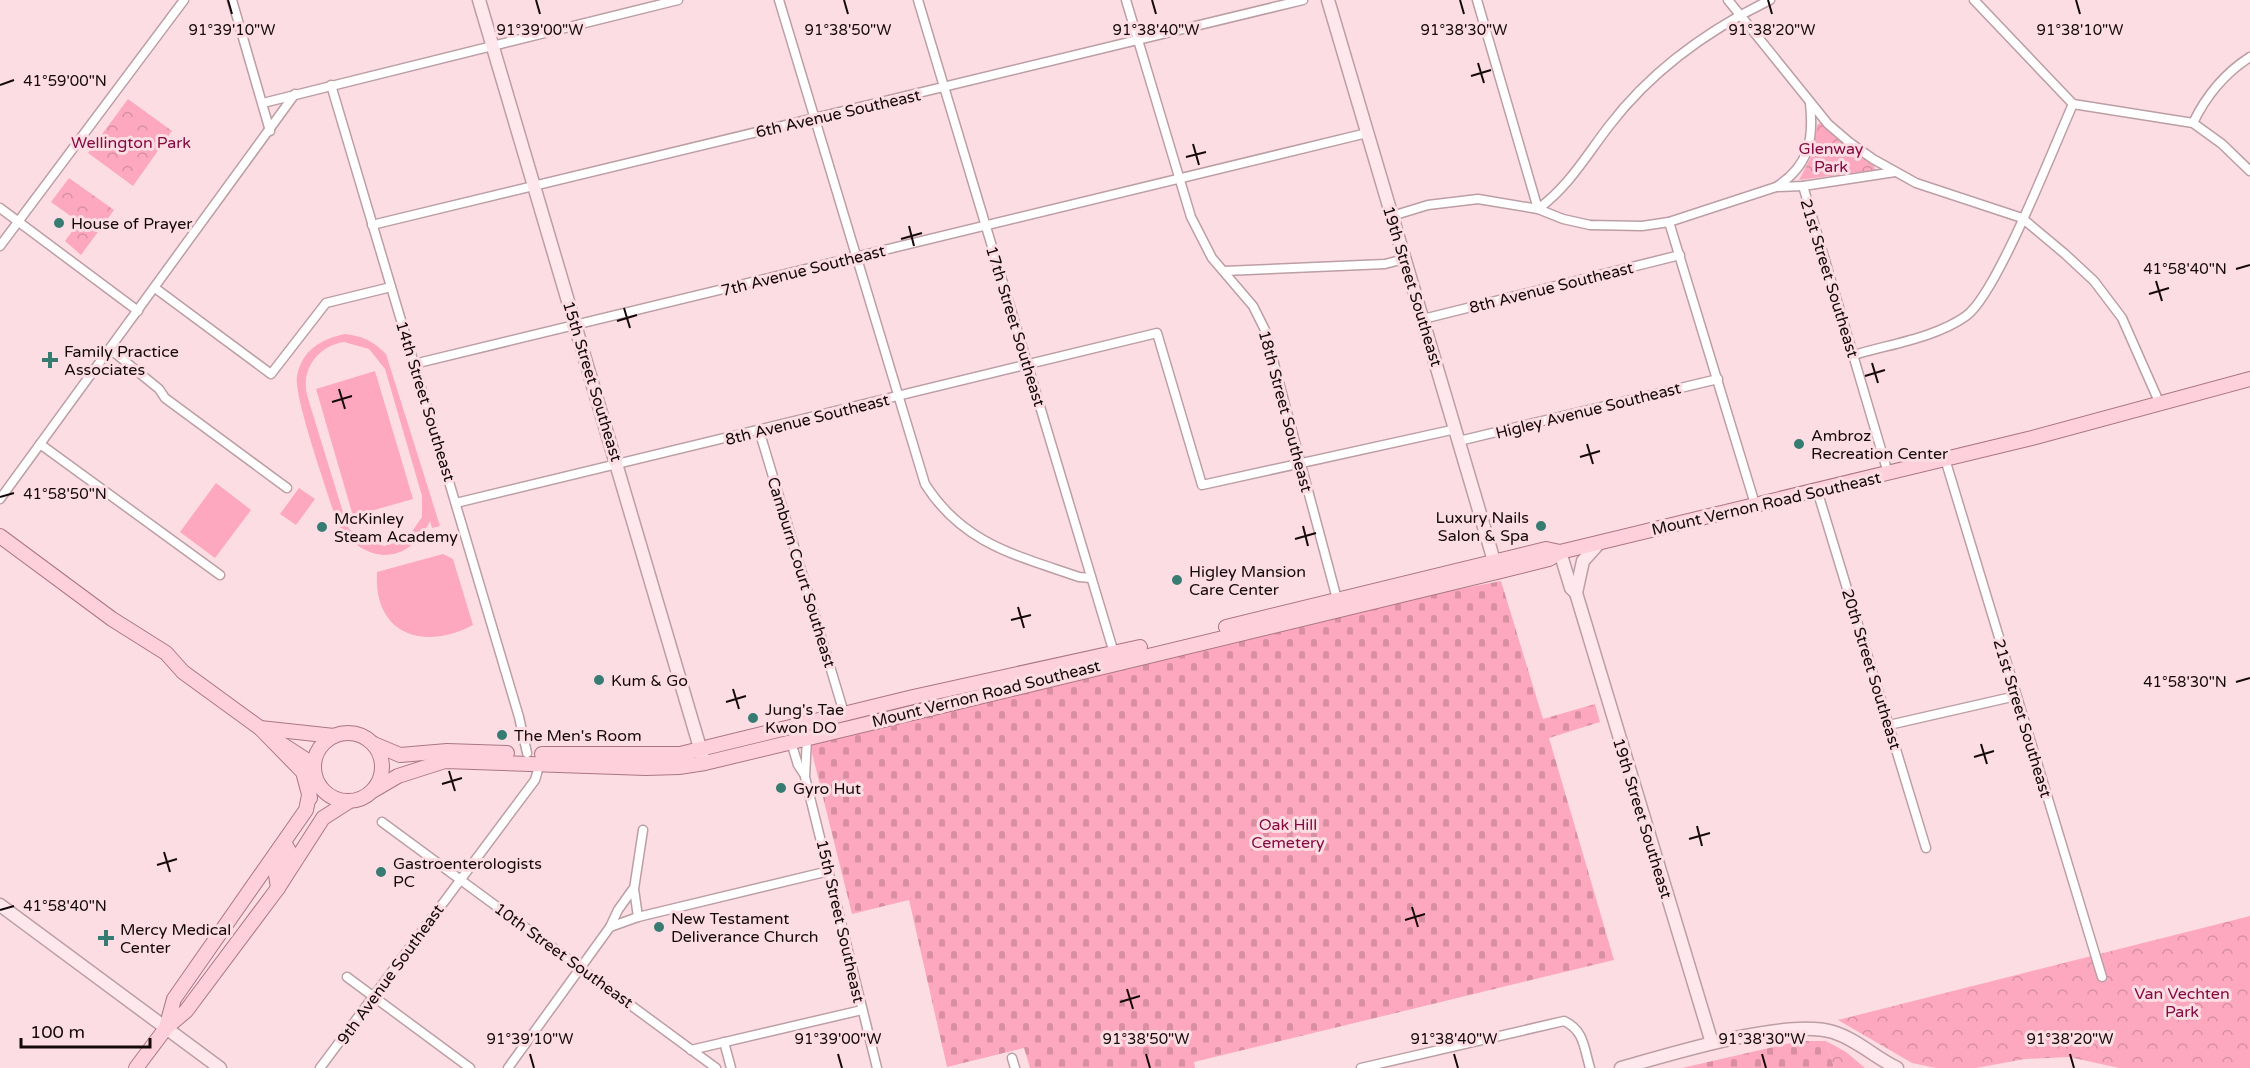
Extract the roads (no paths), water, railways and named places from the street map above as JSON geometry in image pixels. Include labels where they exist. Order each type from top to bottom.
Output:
[{"type":"main road","name":"15th Street Southeast","points":[[479,0],[618,464],[702,756]]},
{"type":"main road","name":"19th Street Southeast","points":[[1328,0],[1496,567]]},
{"type":"main road","name":"Mount Vernon Road Southeast","points":[[374,744],[400,755],[447,751],[702,756],[791,742],[1496,567],[1546,549],[1560,552],[1888,474],[2250,379]]},
{"type":"main road","points":[[0,536],[111,619],[166,653],[183,672],[264,733],[303,772],[310,798]]},
{"type":"main road","name":"19th Street Southeast","points":[[1576,593],[1583,561],[1600,542]]},
{"type":"main road","name":"19th Street Southeast","points":[[1560,552],[1571,588],[1576,593],[1712,1043]]},
{"type":"main road","name":"Mount Vernon Road Southeast","points":[[374,790],[398,777],[445,761],[540,762],[646,768],[679,767],[702,756],[844,713],[1114,653],[1337,599],[1496,567]]},
{"type":"main road","points":[[791,742],[804,732],[850,721],[878,705]]},
{"type":"main road","points":[[264,733],[334,736],[356,734],[374,744],[382,763],[382,773],[374,790],[357,801],[338,800],[322,790],[314,768],[293,749],[264,733]]},
{"type":"main road","points":[[166,1028],[174,999],[306,810],[318,750],[334,736]]},
{"type":"main road","points":[[136,1068],[166,1028],[186,1011],[216,972],[278,888],[323,818],[348,802]]},
{"type":"main road","points":[[278,888],[276,875],[289,851],[285,843]]},
{"type":"main road","points":[[216,972],[216,958],[248,912],[248,904],[244,900]]},
{"type":"main road","points":[[0,905],[220,1068]]},
{"type":"main road","points":[[1621,1068],[1712,1043],[1801,1029],[1825,1030],[1846,1037],[1897,1068]]},
{"type":"street","points":[[0,246],[184,0]]},
{"type":"street","points":[[232,0],[270,131]]},
{"type":"street","points":[[263,103],[678,0]]},
{"type":"street","points":[[779,0],[925,484],[947,512],[971,535],[990,545],[1079,577],[1091,578]]},
{"type":"street","name":"17th Street Southeast","points":[[918,0],[1114,653]]},
{"type":"street","name":"18th Street Southeast","points":[[1126,0],[1191,217],[1212,258],[1253,306],[1266,330],[1337,599]]},
{"type":"street","name":"6th Avenue Southeast","points":[[372,225],[1303,0]]},
{"type":"street","points":[[1477,0],[1538,209]]},
{"type":"street","points":[[1728,0],[1828,124],[1849,142],[1895,172],[1948,195],[2022,218],[2073,261],[2109,298],[2122,318],[2160,404]]},
{"type":"street","points":[[1538,209],[1557,195],[1579,170],[1609,125],[1675,58],[1709,33],[1770,0]]},
{"type":"street","points":[[1974,0],[2073,104],[2193,123],[2222,144],[2250,171]]},
{"type":"street","points":[[2193,123],[2200,107],[2230,69],[2250,57]]},
{"type":"street","name":"14th Street Southeast","points":[[331,85],[524,733],[527,753]]},
{"type":"street","points":[[0,499],[295,94]]},
{"type":"street","points":[[1392,216],[1428,205],[1478,199],[1538,209],[1563,219],[1615,227],[1670,222],[1776,187],[1791,177],[1803,163],[1812,125],[1810,102]]},
{"type":"street","points":[[1854,354],[1935,332],[1968,315],[1987,291],[2073,104]]},
{"type":"street","name":"7th Avenue Southeast","points":[[414,364],[1367,134]]},
{"type":"street","points":[[1776,187],[1803,186],[1895,172]]},
{"type":"street","name":"21st Street Southeast","points":[[1803,186],[1888,474]]},
{"type":"street","points":[[0,208],[138,310]]},
{"type":"street","points":[[1670,222],[1755,504]]},
{"type":"street","name":"8th Avenue Southeast","points":[[1423,319],[1680,255]]},
{"type":"street","points":[[1224,271],[1385,264],[1404,259]]},
{"type":"street","points":[[155,288],[271,374],[326,303],[391,286]]},
{"type":"street","name":"8th Avenue Southeast","points":[[456,503],[1157,333],[1202,485]]},
{"type":"street","points":[[110,349],[159,389],[165,398],[287,488]]},
{"type":"street","name":"Higley Avenue Southeast","points":[[1202,485],[1457,435],[1718,379]]},
{"type":"street","name":"Camburn Court Southeast","points":[[759,430],[844,713]]},
{"type":"street","points":[[40,444],[220,575]]},
{"type":"street","name":"21st Street Southeast","points":[[1945,459],[2102,977]]},
{"type":"street","name":"20th Street Southeast","points":[[1817,490],[1926,848]]},
{"type":"street","points":[[1889,725],[2016,696]]},
{"type":"street","name":"15th Street Southeast","points":[[804,774],[807,738]]},
{"type":"street","name":"15th Street Southeast","points":[[791,742],[796,760],[804,774],[877,1068]]},
{"type":"street","name":"9th Avenue Southeast","points":[[320,1068],[534,780],[540,762]]},
{"type":"street","name":"10th Street Southeast","points":[[382,822],[716,1068]]},
{"type":"street","points":[[638,917],[634,889],[643,830]]},
{"type":"street","points":[[610,927],[638,917],[829,871]]},
{"type":"street","points":[[508,1068],[610,927],[618,910],[634,889]]},
{"type":"street","points":[[347,977],[470,1068]]},
{"type":"street","points":[[691,1050],[862,1011]]},
{"type":"street","points":[[1361,1068],[1564,1021],[1574,1025],[1580,1033],[1590,1068]]},
{"type":"street","points":[[724,1042],[731,1068]]},
{"type":"street","points":[[1012,1058],[1015,1068]]},
{"type":"place","name":"House of Prayer","points":[[59,223]]},
{"type":"place","name":"Family Practice Associates","points":[[50,360]]},
{"type":"place","name":"Ambroz Recreation Center","points":[[1799,444]]},
{"type":"place","name":"Luxury Nails Salon & Spa","points":[[1541,526]]},
{"type":"place","name":"McKinley Steam Academy","points":[[322,527]]},
{"type":"place","name":"Higley Mansion Care Center","points":[[1177,580]]},
{"type":"place","name":"Kum & Go","points":[[599,680]]},
{"type":"place","name":"Jung's Tae Kwon DO","points":[[753,718]]},
{"type":"place","name":"The Men's Room","points":[[502,735]]},
{"type":"place","name":"Gyro Hut","points":[[781,788]]},
{"type":"place","name":"Gastroenterologists PC","points":[[381,872]]},
{"type":"place","name":"New Testament Deliverance Church","points":[[659,927]]},
{"type":"place","name":"Mercy Medical Center","points":[[106,938]]},
{"type":"park label","name":"Wellington Park","points":[[131,142]]},
{"type":"park label","name":"Glenway Park","points":[[1831,157]]},
{"type":"park label","name":"Oak Hill Cemetery","points":[[1288,833]]},
{"type":"park label","name":"Van Vechten Park","points":[[2182,1002]]}]
